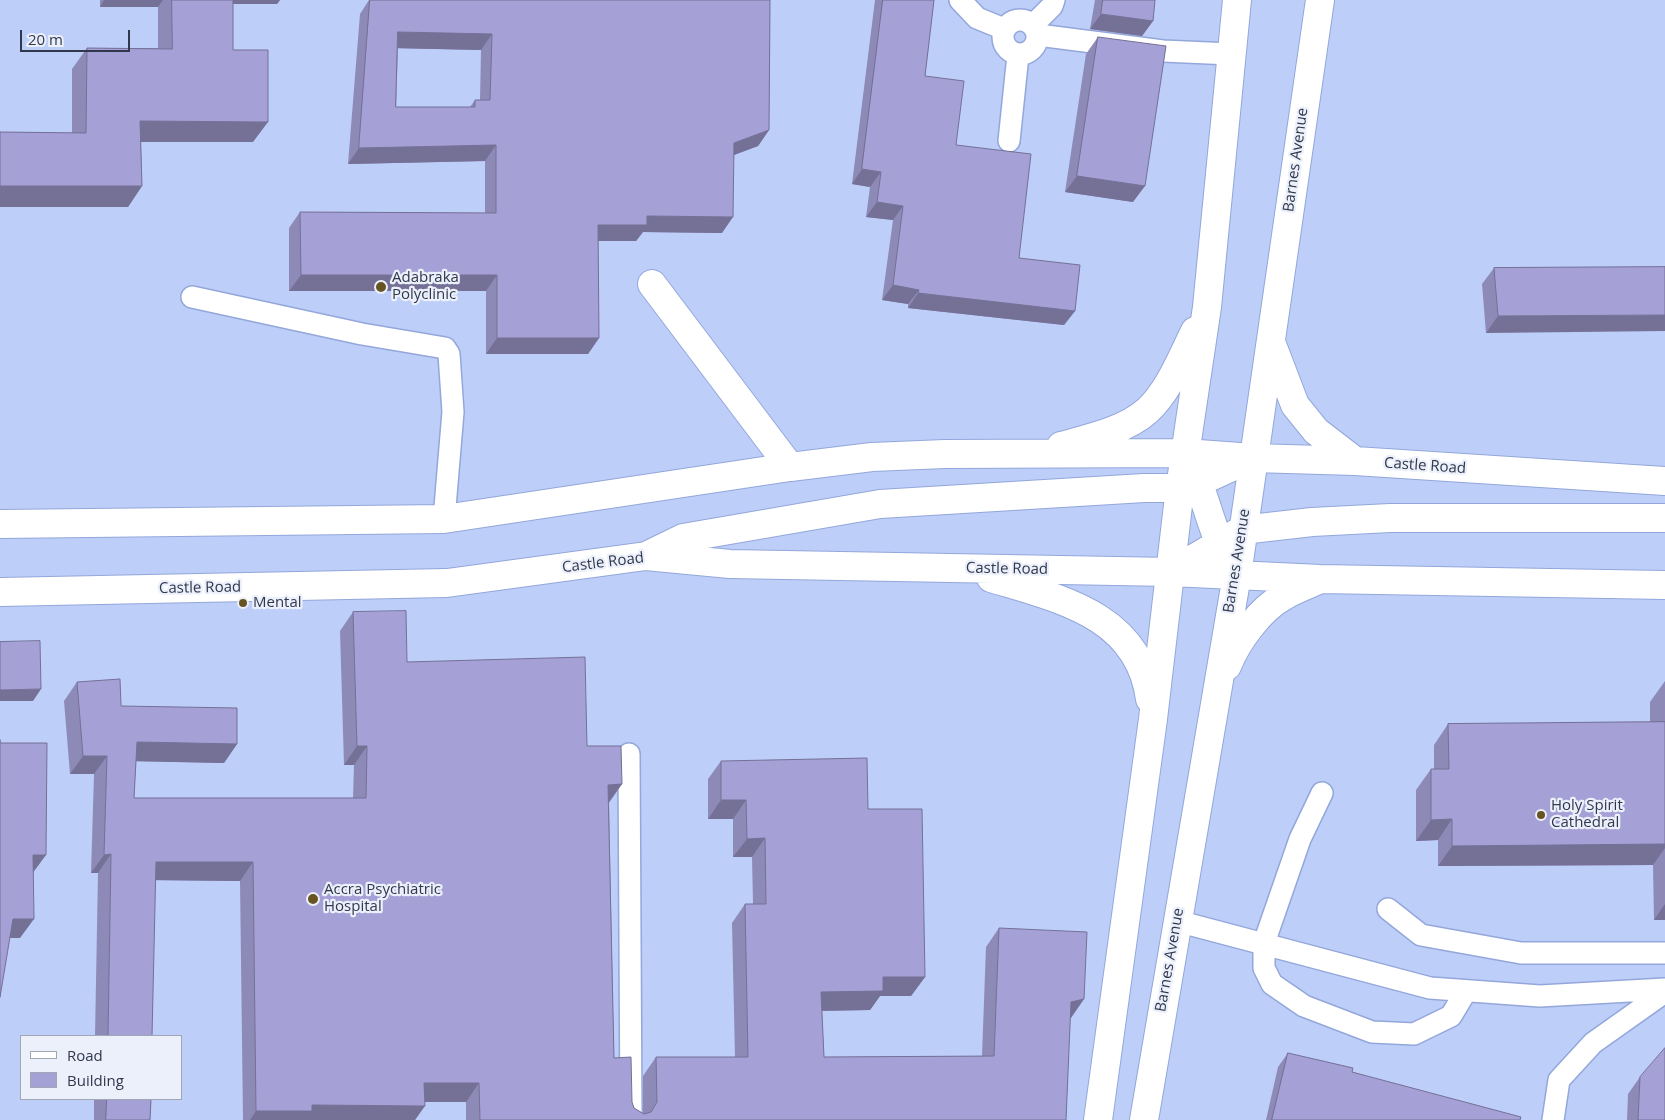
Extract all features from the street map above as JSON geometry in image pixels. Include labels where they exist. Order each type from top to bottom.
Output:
[{"type":"main road","points":[[1098,1120],[1171,572],[1189,485],[1185,453],[1207,307],[1237,0]]},
{"type":"main road","name":"Barnes Avenue","points":[[1144,1120],[1214,699],[1237,575],[1320,0]]},
{"type":"main road","points":[[652,284],[790,467]]},
{"type":"main road","points":[[1026,455],[1102,434],[1123,425],[1147,410],[1177,367],[1207,307]]},
{"type":"main road","points":[[1270,339],[1295,405],[1316,432],[1356,461]]},
{"type":"main road","name":"Castle Road","points":[[0,524],[444,520],[790,467],[872,458],[945,454],[1185,453],[1253,458],[1356,461],[1665,481]]},
{"type":"main road","points":[[646,556],[683,538],[880,504],[1189,485],[1253,458]]},
{"type":"main road","points":[[1189,485],[1218,543],[1237,575]]},
{"type":"main road","points":[[1171,572],[1242,530],[1312,522],[1390,518],[1665,518]]},
{"type":"main road","name":"Castle Road","points":[[0,592],[447,583],[646,556],[730,564],[1171,572],[1320,579],[1665,585]]},
{"type":"main road","points":[[959,568],[1072,604],[1107,623],[1122,636],[1140,664],[1149,692],[1153,718]]},
{"type":"main road","points":[[1214,699],[1236,646],[1257,619],[1282,597],[1320,579]]},
{"type":"lane","points":[[960,0],[977,18],[1004,29]]},
{"type":"lane","points":[[1054,0],[1036,30],[1036,46],[1029,53],[1018,55],[1008,50],[1003,40],[1004,29],[1012,22],[1023,20],[1036,30],[1163,51],[1231,54]]},
{"type":"lane","points":[[1009,141],[1018,55]]},
{"type":"lane","points":[[192,297],[362,334],[445,348],[449,354],[452,412],[444,520]]},
{"type":"lane","points":[[629,754],[631,1120]]},
{"type":"lane","points":[[1322,793],[1300,839],[1264,943],[1264,968],[1272,984],[1304,1006],[1372,1032],[1414,1034],[1451,1016],[1466,991]]},
{"type":"lane","points":[[1388,909],[1421,935],[1521,953],[1665,953]]},
{"type":"lane","points":[[1177,921],[1430,988],[1540,996],[1665,990]]},
{"type":"lane","points":[[1553,1120],[1559,1080],[1593,1043],[1665,990]]},
{"type":"building","points":[[172,0],[233,0],[233,50],[268,50],[268,122],[140,121],[142,186],[0,186],[0,132],[86,133],[87,48],[172,49]]},
{"type":"building","points":[[370,0],[770,0],[769,130],[734,143],[733,217],[647,216],[647,225],[598,225],[599,338],[497,338],[497,275],[301,275],[300,212],[496,213],[496,145],[359,148]],"holes":[[[398,32],[492,34],[490,100],[475,100],[475,107],[396,107]]]},
{"type":"building","points":[[883,0],[934,0],[925,76],[964,81],[956,145],[1031,154],[1019,258],[1080,265],[1075,311],[918,293],[919,290],[893,285],[903,206],[877,202],[881,172],[862,169]]},
{"type":"building","points":[[1103,0],[1155,0],[1153,21],[1101,14]]},
{"type":"building","points":[[1098,37],[1166,46],[1145,186],[1077,176]]},
{"type":"building","points":[[1665,267],[1665,315],[1498,316],[1494,268]]},
{"type":"building","name":"Accra Psychiatric Hospital","points":[[406,611],[407,662],[585,657],[587,746],[621,746],[622,784],[608,785],[614,1058],[631,1057],[632,1102],[634,1108],[644,1114],[651,1112],[657,1102],[656,1057],[748,1057],[745,904],[766,904],[765,838],[747,839],[746,800],[721,800],[721,761],[867,758],[868,809],[922,809],[925,977],[883,977],[883,991],[821,992],[824,1057],[994,1056],[999,928],[1087,932],[1084,999],[1071,1002],[1066,1120],[480,1120],[479,1083],[424,1083],[425,1106],[312,1105],[312,1111],[256,1111],[253,862],[156,862],[152,1035],[108,1035],[111,854],[104,855],[107,756],[83,756],[77,682],[120,679],[121,706],[237,708],[237,744],[137,742],[134,798],[366,798],[367,746],[357,746],[353,612]]},
{"type":"building","points":[[40,641],[41,689],[0,690],[0,642]]},
{"type":"building","name":"Holy Spirit Cathedral","points":[[1665,722],[1665,844],[1452,846],[1452,819],[1431,820],[1431,769],[1449,769],[1448,724]]},
{"type":"building","points":[[0,743],[47,743],[46,855],[33,855],[34,919],[13,919],[0,997]]},
{"type":"building","points":[[1665,1048],[1665,1120],[1638,1120],[1640,1077]]},
{"type":"building","points":[[1288,1053],[1353,1068],[1352,1072],[1521,1117],[1520,1120],[1272,1120]]},
{"type":"building","points":[[107,1100],[151,1100],[150,1120],[106,1120]]},
{"type":"place","name":"Adabraka Polyclinic","points":[[381,287]]},
{"type":"place","name":"Mental","points":[[243,603]]},
{"type":"place","name":"Holy Spirit Cathedral","points":[[1541,815]]},
{"type":"place","name":"Accra Psychiatric Hospital","points":[[313,899]]}]
